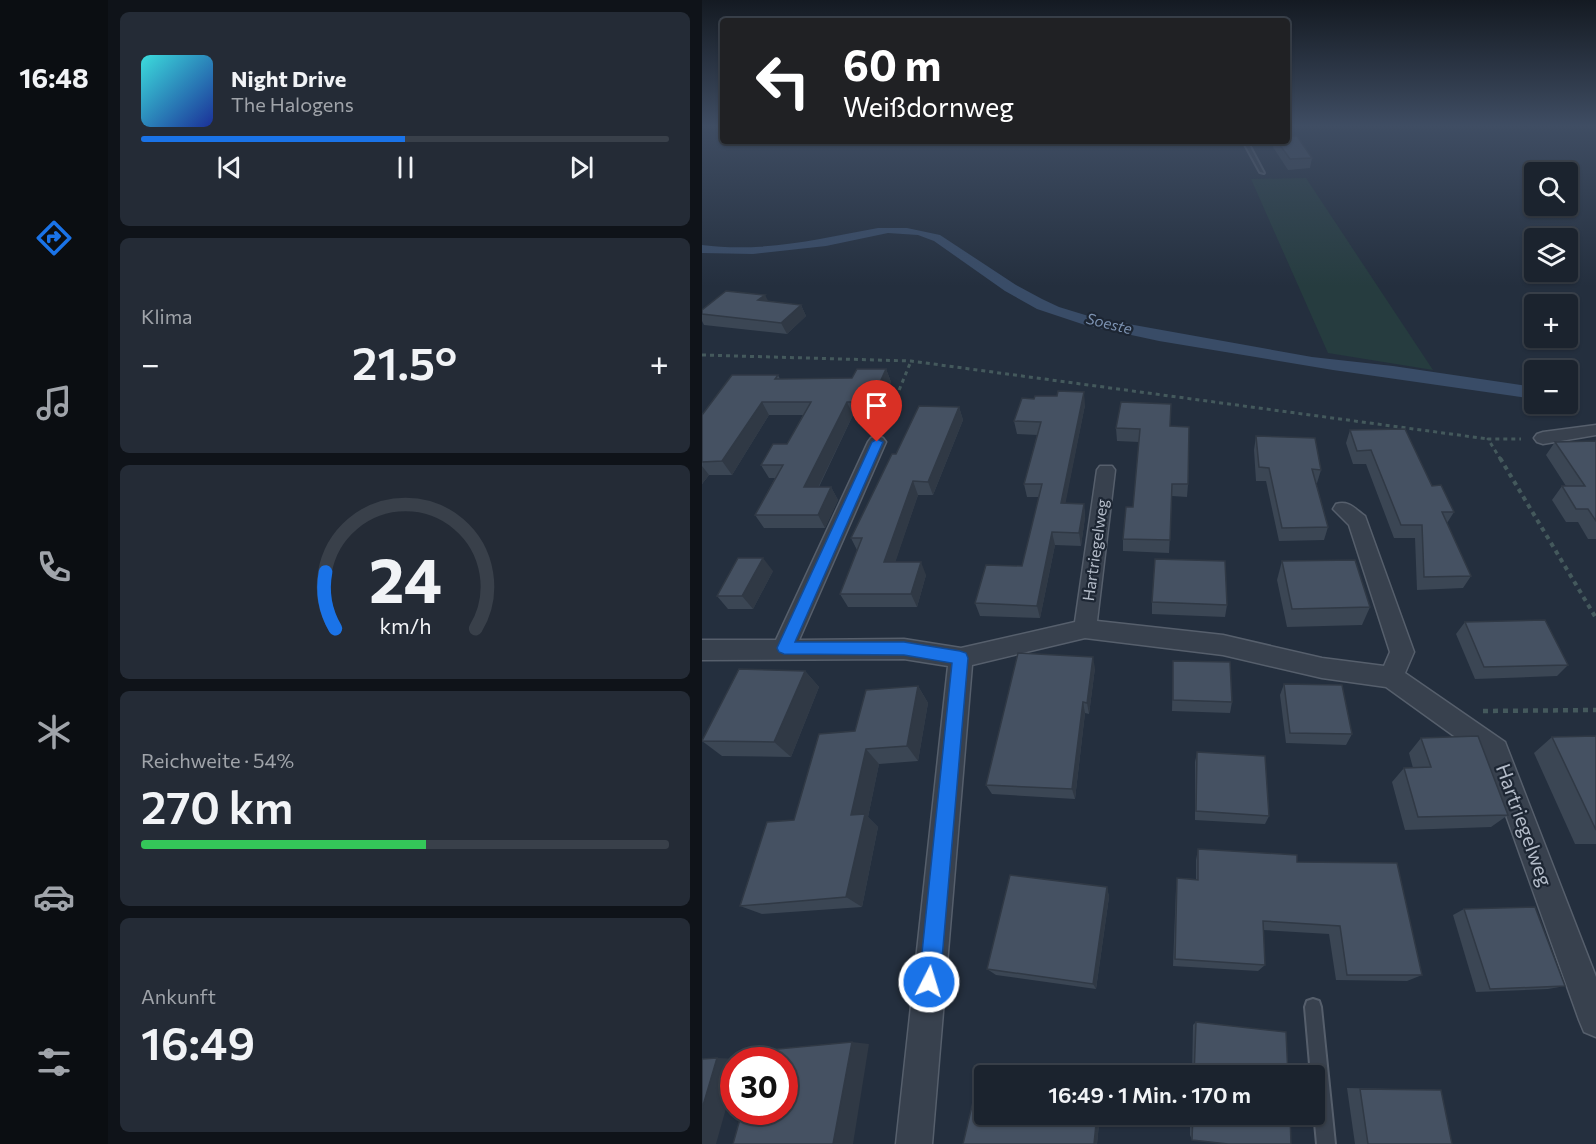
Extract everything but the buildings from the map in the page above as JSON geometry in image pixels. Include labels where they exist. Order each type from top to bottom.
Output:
[{"type":"street","points":[[1543,438],[1596,430]]},
{"type":"street","points":[[784,648],[877,442]]},
{"type":"street","name":"Hartriegelweg","points":[[1085,629],[1106,471]]},
{"type":"street","points":[[1343,509],[1358,521],[1402,652],[1391,677]]},
{"type":"street","name":"Hartriegelweg","points":[[960,658],[1085,629],[1222,645],[1322,668],[1391,677],[1496,751],[1596,1020]]},
{"type":"street","points":[[702,650],[904,649],[960,658],[914,1144]]},
{"type":"lane","points":[[1313,1007],[1326,1144]]},
{"type":"path","points":[[702,355],[911,361],[1488,439],[1543,438]]},
{"type":"path","points":[[877,442],[911,361]]},
{"type":"path","points":[[1488,439],[1596,618]]},
{"type":"path","points":[[1441,712],[1596,710]]},
{"type":"green space","points":[[1251,179],[1307,179],[1433,370],[1328,353]]},
{"type":"water","name":"Soeste","points":[[878,228],[907,228],[940,235],[1016,285],[1042,299],[1095,318],[1312,357],[1393,366],[1524,386],[1524,398],[1333,370],[1159,341],[1085,325],[1037,309],[1005,291],[934,241],[918,235],[888,233],[826,246],[753,254],[702,253],[702,245],[747,247],[812,240]]},
{"type":"route","points":[[877,442],[784,648],[904,649],[960,658],[929,982]]}]
